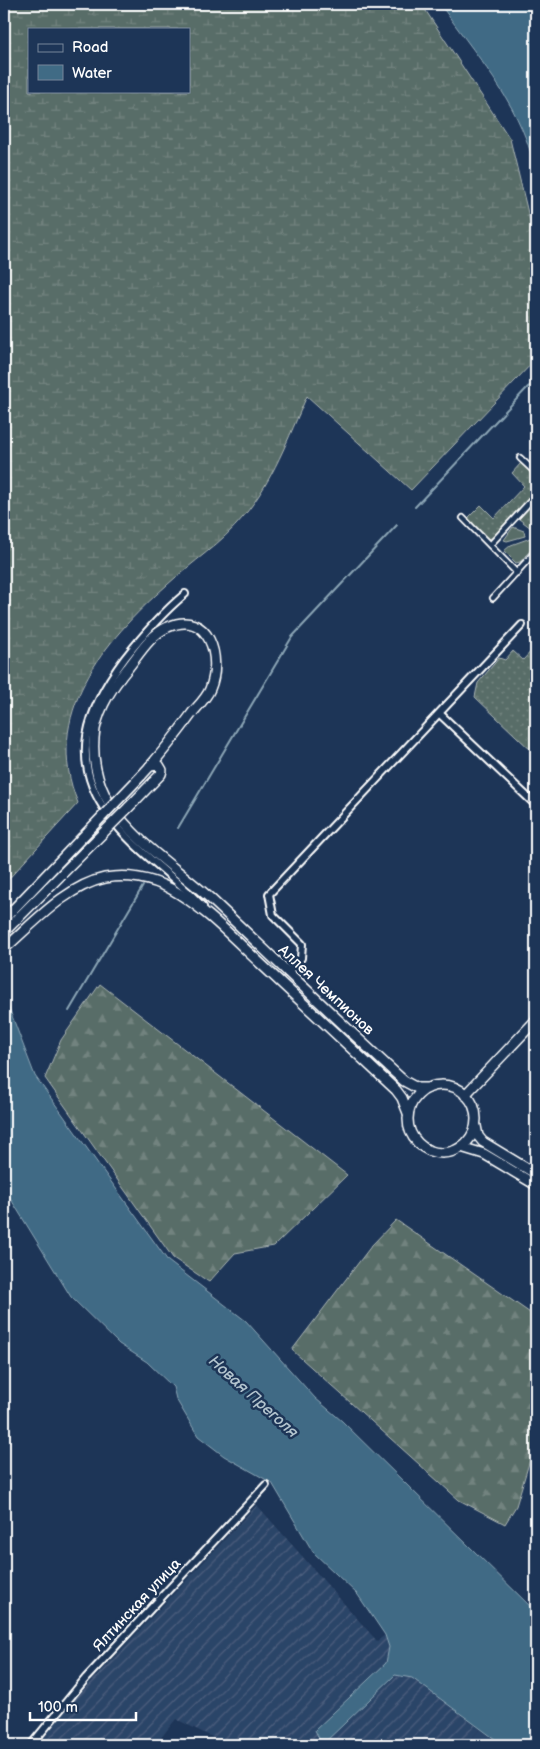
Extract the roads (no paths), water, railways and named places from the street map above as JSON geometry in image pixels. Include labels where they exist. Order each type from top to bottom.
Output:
[{"type":"main road","name":"Аллея Чемпионов","points":[[4,919],[141,776],[150,766],[210,689],[216,659],[214,648],[207,635],[192,626],[174,625],[161,630],[121,676],[106,699],[99,715],[94,738],[94,757],[103,792],[121,820],[211,900],[404,1082],[417,1088],[448,1086],[465,1095]]},
{"type":"main road","points":[[4,932],[151,785],[162,770],[159,765],[150,766]]},
{"type":"main road","name":"Аллея Чемпионов","points":[[4,949],[55,905],[79,888],[105,878],[129,876],[169,888],[222,928],[396,1090],[402,1098],[408,1113],[410,1133],[423,1148],[442,1153],[461,1147],[484,1154],[536,1185]]},
{"type":"main road","points":[[536,1020],[465,1095],[475,1112],[475,1125],[478,1136],[483,1142],[536,1174]]},
{"type":"main road","points":[[408,1113],[417,1096],[428,1088]]},
{"type":"main road","points":[[461,1147],[470,1138],[475,1125]]},
{"type":"street","points":[[520,458],[536,473]]},
{"type":"street","points":[[490,545],[536,496]]},
{"type":"street","points":[[463,518],[517,573]]},
{"type":"street","points":[[494,598],[536,551]]},
{"type":"street","points":[[185,594],[148,630],[102,691],[89,725],[86,758],[93,788],[112,821],[197,900],[222,928]]},
{"type":"street","points":[[288,973],[301,958],[302,944],[273,915],[269,894],[522,625]]},
{"type":"street","points":[[440,714],[536,804]]},
{"type":"street","name":"Ялтинская улица","points":[[31,1745],[86,1678],[266,1485]]},
{"type":"water","points":[[437,4],[536,4],[536,174],[522,129],[512,108],[487,69],[445,11]]},
{"type":"water","name":"Новая Преголя","points":[[4,995],[35,1076],[168,1261],[246,1321],[315,1398],[342,1421],[536,1612],[536,1745],[503,1745],[412,1678],[395,1675],[322,1745],[315,1730],[386,1663],[389,1647],[385,1635],[358,1595],[313,1552],[272,1483],[224,1456],[198,1436],[176,1399],[173,1387],[147,1362],[119,1344],[71,1297],[4,1188]]},
{"type":"waterway","points":[[415,507],[528,387],[536,383]]},
{"type":"waterway","points":[[178,828],[292,637],[397,525]]},
{"type":"waterway","points":[[69,1011],[143,886]]}]
